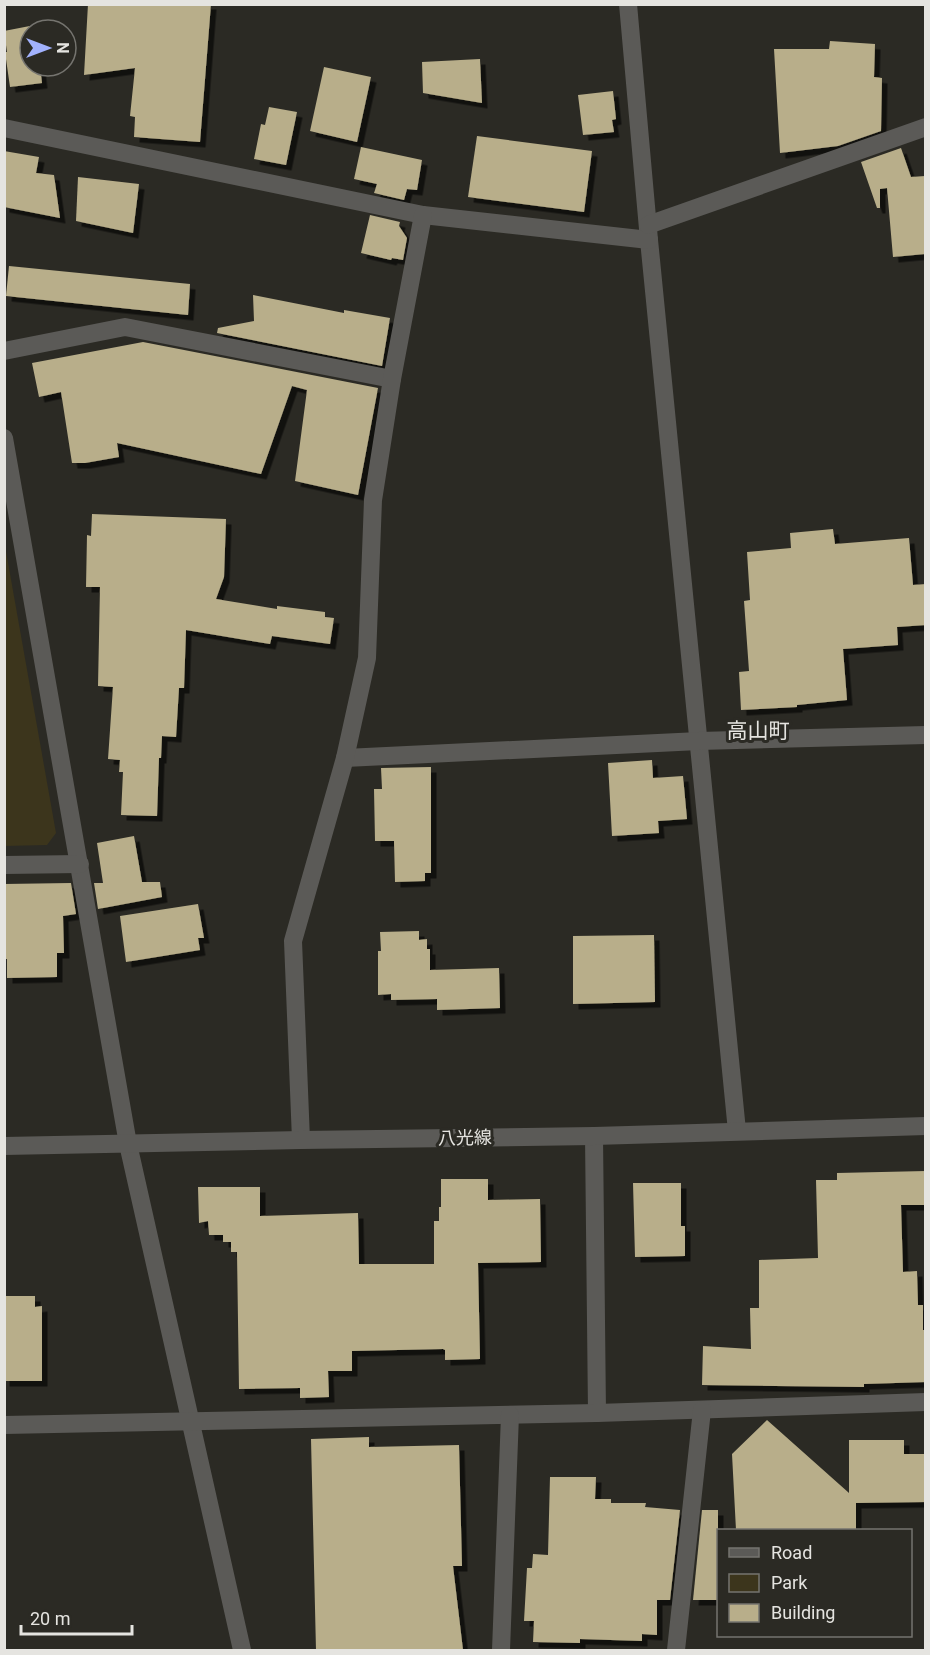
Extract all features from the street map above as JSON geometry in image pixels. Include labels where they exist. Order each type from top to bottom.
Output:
[{"type":"street","points":[[628,4],[648,233],[737,1131]]},
{"type":"street","points":[[4,128],[423,215],[648,233],[926,127]]},
{"type":"street","points":[[301,1140],[293,941],[345,758],[367,658],[373,500],[392,379],[423,215]]},
{"type":"street","points":[[4,351],[125,327],[392,379]]},
{"type":"street","points":[[4,438],[10,508],[80,864],[128,1144],[242,1650]]},
{"type":"street","points":[[345,758],[699,741],[926,735]]},
{"type":"street","points":[[4,865],[80,864]]},
{"type":"street","name":"八光線","points":[[4,1146],[594,1137],[926,1126]]},
{"type":"street","points":[[594,1137],[597,1413]]},
{"type":"street","points":[[4,1425],[597,1413],[926,1402]]},
{"type":"street","points":[[676,1650],[702,1410]]},
{"type":"street","points":[[501,1650],[510,1415]]},
{"type":"green space","points":[[4,540],[56,833],[47,845],[5,846]]},
{"type":"building","points":[[88,4],[211,4],[200,142],[134,137],[135,117],[130,116],[135,68],[84,75]]},
{"type":"building","points":[[18,28],[18,78],[41,78],[42,83],[10,87],[4,31]]},
{"type":"building","points":[[830,41],[875,44],[874,77],[882,78],[881,131],[838,146],[780,153],[774,49],[829,49]]},
{"type":"building","points":[[480,59],[482,103],[423,93],[422,62]]},
{"type":"building","points":[[324,67],[371,77],[357,142],[310,131]]},
{"type":"building","points":[[613,91],[616,119],[612,120],[614,132],[583,135],[578,95]]},
{"type":"building","points":[[269,107],[297,112],[286,165],[254,159],[261,124],[265,125]]},
{"type":"building","points":[[477,136],[592,151],[584,212],[468,197]]},
{"type":"building","points":[[361,147],[422,160],[417,190],[407,189],[404,200],[374,193],[377,184],[354,179]]},
{"type":"building","points":[[901,148],[911,177],[925,176],[925,254],[893,257],[887,188],[880,189],[880,208],[877,208],[861,162]]},
{"type":"building","points":[[4,151],[39,157],[36,173],[54,175],[60,218],[4,207]]},
{"type":"building","points":[[78,177],[139,184],[133,233],[76,221]]},
{"type":"building","points":[[370,215],[400,222],[399,226],[407,238],[403,260],[392,258],[391,260],[361,253]]},
{"type":"building","points":[[9,266],[190,284],[188,315],[6,296]]},
{"type":"building","points":[[253,295],[344,313],[344,310],[390,318],[382,366],[217,333],[218,328],[254,321]]},
{"type":"building","points":[[143,342],[378,388],[358,495],[295,481],[307,390],[292,386],[261,474],[117,443],[119,457],[72,463],[61,392],[39,397],[32,363]]},
{"type":"building","points":[[92,514],[226,519],[224,577],[216,599],[277,609],[277,606],[325,612],[325,617],[334,618],[330,644],[272,636],[270,644],[186,630],[184,688],[179,688],[176,737],[162,736],[157,816],[121,815],[123,772],[119,772],[120,760],[108,759],[113,687],[98,686],[100,587],[86,587],[87,535],[91,536]]},
{"type":"building","points":[[833,529],[835,544],[909,538],[913,585],[926,584],[926,625],[897,627],[898,645],[843,649],[847,700],[797,705],[797,707],[741,710],[739,672],[749,671],[744,601],[750,600],[747,552],[791,548],[790,533]]},
{"type":"building","points":[[652,760],[653,778],[683,776],[687,819],[658,821],[659,833],[612,836],[608,763]]},
{"type":"building","points":[[431,767],[431,873],[425,873],[425,881],[395,882],[394,841],[375,841],[374,789],[382,789],[381,768]]},
{"type":"building","points":[[134,836],[142,882],[160,882],[162,897],[98,909],[94,883],[103,883],[97,843]]},
{"type":"building","points":[[71,883],[76,914],[63,916],[64,953],[57,953],[57,977],[7,978],[7,959],[4,959],[4,884]]},
{"type":"building","points":[[198,904],[204,938],[198,938],[200,950],[126,962],[120,916]]},
{"type":"building","points":[[419,931],[419,940],[427,939],[427,949],[430,949],[430,970],[499,968],[500,1008],[437,1010],[437,999],[391,1000],[391,994],[378,995],[380,932]]},
{"type":"building","points":[[654,935],[655,1002],[573,1004],[573,936]]},
{"type":"building","points":[[926,1171],[926,1205],[901,1205],[903,1272],[917,1271],[918,1305],[923,1305],[923,1330],[926,1330],[926,1382],[864,1384],[864,1387],[702,1385],[703,1346],[751,1349],[750,1308],[759,1308],[759,1260],[818,1258],[816,1180],[837,1180],[837,1173]]},
{"type":"building","points":[[441,1179],[488,1179],[488,1200],[540,1199],[541,1262],[478,1263],[480,1359],[445,1360],[443,1349],[352,1351],[352,1371],[328,1371],[329,1397],[300,1398],[300,1388],[239,1389],[237,1252],[231,1252],[231,1242],[223,1242],[223,1235],[209,1235],[208,1221],[199,1223],[198,1187],[260,1187],[260,1216],[358,1213],[359,1264],[434,1264],[434,1221],[439,1221]]},
{"type":"building","points":[[633,1183],[681,1183],[681,1226],[685,1226],[685,1256],[635,1257]]},
{"type":"building","points":[[4,1296],[35,1296],[35,1307],[42,1306],[42,1381],[4,1381]]},
{"type":"building","points":[[767,1420],[849,1493],[849,1440],[904,1440],[904,1454],[926,1454],[926,1502],[856,1503],[856,1529],[736,1529],[732,1454]]},
{"type":"building","points":[[369,1437],[369,1447],[459,1445],[462,1566],[453,1566],[463,1650],[316,1650],[311,1439]]},
{"type":"building","points":[[550,1477],[596,1477],[595,1499],[611,1499],[611,1503],[646,1503],[645,1507],[680,1510],[670,1600],[657,1600],[657,1635],[642,1634],[642,1641],[580,1639],[580,1643],[533,1642],[534,1621],[524,1621],[527,1568],[532,1568],[533,1554],[548,1555]]},
{"type":"building","points":[[702,1510],[718,1510],[717,1600],[693,1600]]},
{"type":"district","name":"高山町","points":[[758,731]]}]
